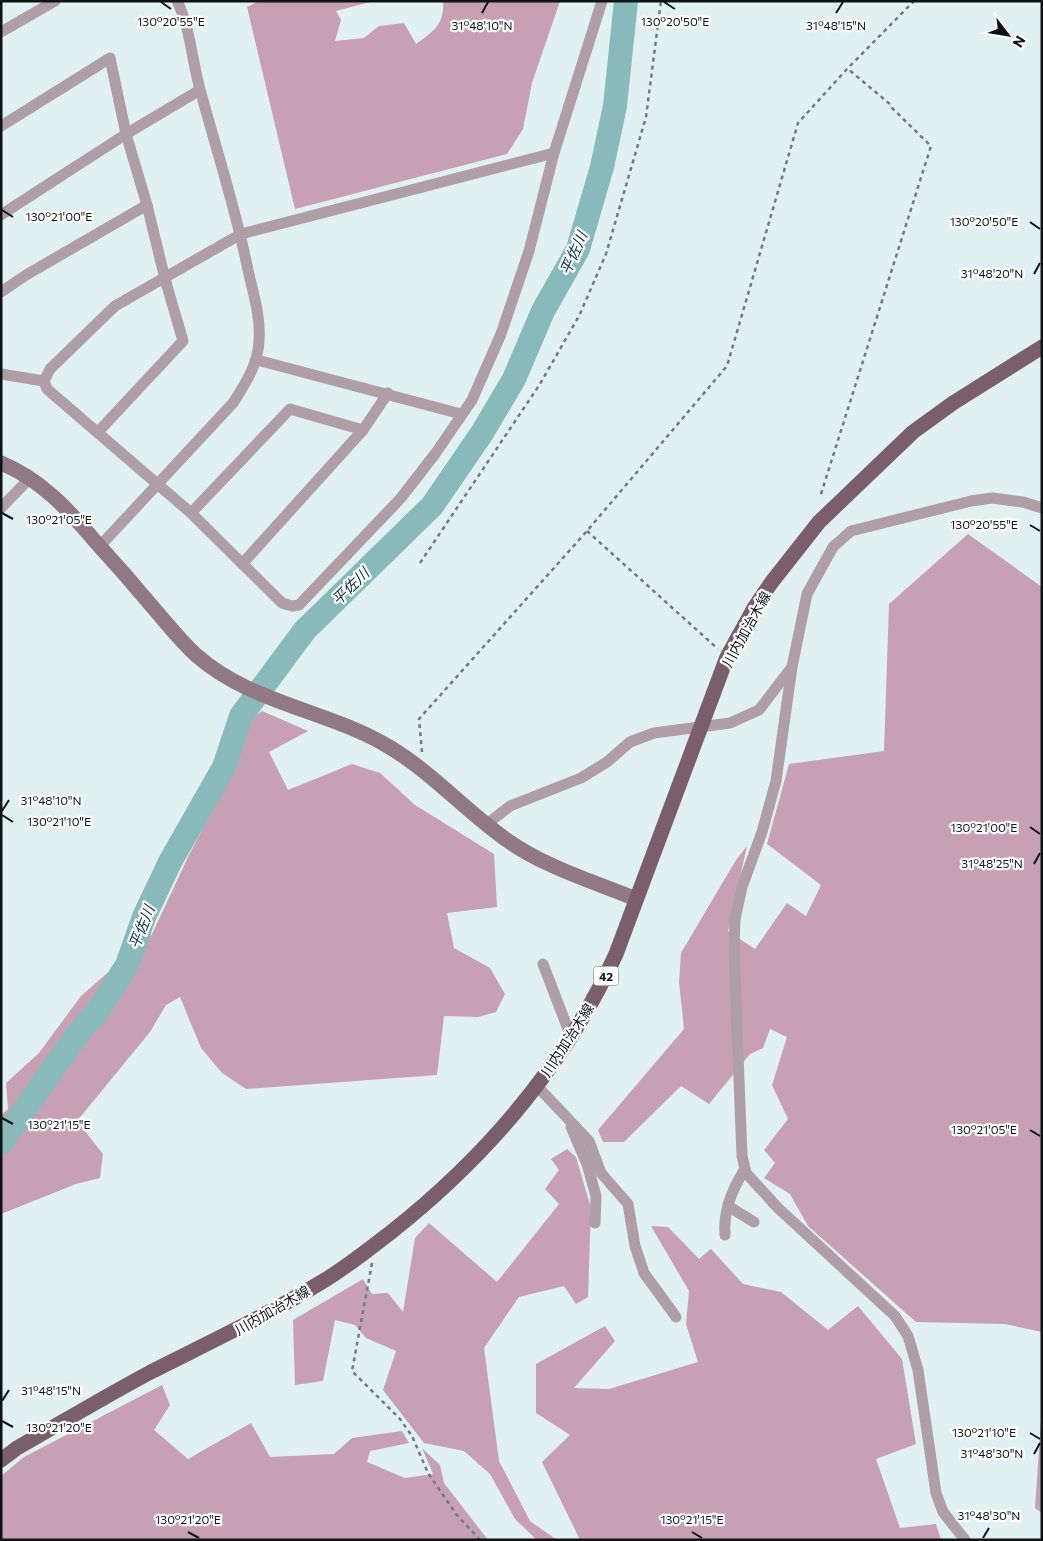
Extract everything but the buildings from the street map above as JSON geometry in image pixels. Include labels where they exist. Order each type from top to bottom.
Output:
[{"type":"main road","name":"川内加治木線","points":[[1,1460],[17,1448],[123,1388],[226,1336],[326,1279],[425,1206],[471,1162],[537,1086],[571,1037],[601,987],[616,954],[727,657],[758,602],[819,522],[914,432],[953,403],[1042,347]]},
{"type":"street","points":[[1,32],[55,1]]},
{"type":"street","points":[[100,546],[233,403],[257,360],[259,321],[241,234],[200,90],[183,14],[177,1]]},
{"type":"street","points":[[554,153],[241,234],[115,306],[50,370],[44,382],[47,389],[191,513],[282,603],[292,606],[300,605],[400,499],[472,400],[501,334],[529,251],[554,153],[602,1]]},
{"type":"street","points":[[1,126],[110,58],[126,134],[183,341],[98,432]]},
{"type":"street","points":[[1,215],[126,134],[200,90]]},
{"type":"street","points":[[1,292],[147,205]]},
{"type":"street","points":[[257,360],[462,414]]},
{"type":"street","points":[[1,374],[44,382]]},
{"type":"street","points":[[242,564],[362,430],[388,394]]},
{"type":"street","points":[[191,513],[290,409],[362,430]]},
{"type":"street","points":[[1,463],[30,478],[68,509],[197,655],[221,672],[278,701],[330,720],[391,748],[422,769],[504,838],[536,858],[636,899]]},
{"type":"street","points":[[1,508],[30,478]]},
{"type":"street","points":[[965,1540],[943,1512],[936,1493],[918,1370],[908,1336],[895,1316],[778,1208],[746,1174],[742,1156],[734,952],[735,919],[742,887],[762,832],[776,781],[792,667],[807,594],[833,547],[851,532],[971,501],[992,498],[1023,502],[1042,508]]},
{"type":"street","points":[[487,824],[510,806],[581,778],[607,762],[630,742],[654,733],[730,723],[759,710],[792,667]]},
{"type":"street","points":[[543,964],[571,1037]]},
{"type":"street","points":[[537,1086],[588,1141],[601,1173],[628,1204],[634,1246],[644,1273],[676,1317]]},
{"type":"street","points":[[566,1116],[587,1164],[594,1188],[596,1196],[595,1223]]},
{"type":"street","points":[[725,1235],[724,1226],[728,1206],[736,1183],[745,1169]]},
{"type":"street","points":[[728,1206],[754,1222]]},
{"type":"path","points":[[420,563],[540,384],[583,307],[606,254],[646,117],[661,1]]},
{"type":"path","points":[[422,769],[419,719],[587,531],[727,366],[798,123],[847,69],[914,1]]},
{"type":"path","points":[[821,494],[931,146],[891,105],[847,69]]},
{"type":"path","points":[[587,531],[708,642],[727,657]]},
{"type":"path","points":[[370,1248],[372,1264],[352,1371],[400,1419],[412,1436],[428,1473],[456,1514],[480,1540]]},
{"type":"shaded area","points":[[259,1],[374,1],[336,11],[341,20],[335,41],[364,38],[379,26],[404,23],[416,44],[437,27],[442,16],[443,1],[560,1],[532,83],[523,129],[507,154],[295,209],[247,7]]},
{"type":"shaded area","points":[[968,534],[1042,587],[1042,1332],[1005,1324],[916,1322],[808,1226],[790,1194],[764,1178],[775,1163],[764,1150],[788,1119],[772,1085],[787,1037],[770,1029],[763,1048],[750,1054],[709,1104],[681,1086],[624,1142],[603,1142],[598,1130],[684,1029],[679,982],[681,953],[736,860],[747,846],[728,931],[755,949],[787,903],[806,916],[821,885],[767,844],[789,764],[884,751],[889,604]]},
{"type":"shaded area","points":[[262,711],[308,731],[269,752],[288,790],[352,764],[380,773],[415,805],[494,854],[497,907],[447,913],[454,948],[490,968],[505,994],[496,1012],[478,1017],[444,1016],[437,1075],[246,1089],[222,1073],[201,1048],[180,997],[166,1005],[150,1032],[77,1121],[103,1154],[100,1178],[76,1184],[1,1214],[1,1115],[8,1109],[6,1083],[39,1053],[81,996],[152,934],[188,857],[238,760],[248,722]]},
{"type":"shaded area","points":[[567,1149],[576,1157],[591,1208],[588,1297],[576,1304],[564,1286],[519,1297],[484,1348],[499,1461],[530,1521],[557,1540],[537,1540],[515,1519],[490,1474],[464,1451],[424,1443],[383,1390],[396,1351],[366,1338],[355,1325],[335,1320],[323,1381],[295,1385],[293,1320],[363,1279],[372,1294],[388,1293],[403,1312],[415,1238],[429,1223],[497,1282],[559,1204],[545,1189],[559,1170],[551,1159]]},
{"type":"shaded area","points":[[651,1226],[668,1227],[699,1259],[711,1249],[743,1284],[781,1292],[828,1330],[858,1306],[902,1359],[916,1444],[876,1459],[900,1528],[936,1524],[941,1540],[580,1540],[542,1462],[570,1435],[536,1413],[536,1364],[605,1326],[615,1341],[574,1388],[609,1389],[698,1362],[686,1324],[689,1291]]},
{"type":"shaded area","points":[[162,1385],[170,1405],[154,1430],[188,1459],[251,1423],[270,1457],[334,1454],[352,1438],[402,1431],[409,1443],[370,1451],[367,1462],[405,1478],[433,1474],[422,1448],[440,1465],[444,1483],[488,1540],[1,1540],[1,1476],[24,1457]]},
{"type":"shaded area","points":[[1042,1405],[1042,1513],[1035,1508]]},
{"type":"waterway","name":"平佐川","points":[[1,1143],[74,1039],[90,1019],[94,1017],[127,965],[144,917],[170,862],[224,767],[241,716],[305,630],[432,506],[482,433],[514,379],[543,311],[578,249],[602,167],[615,106],[626,1]]}]
